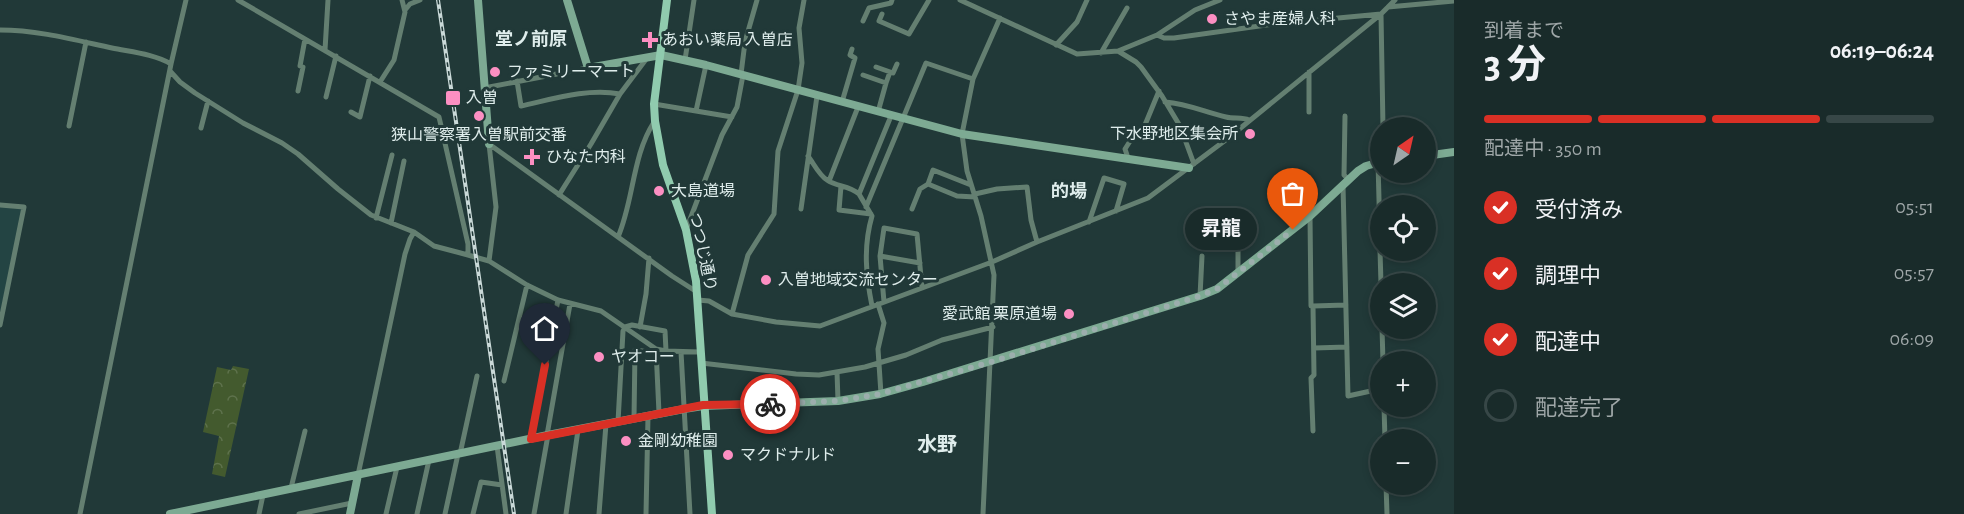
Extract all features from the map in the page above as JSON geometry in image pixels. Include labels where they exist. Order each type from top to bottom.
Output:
[{"type":"main road","name":"つつじ通り","points":[[667,0],[654,104],[655,121],[663,165],[686,230],[697,296],[712,514]]},
{"type":"street","points":[[80,514],[170,68],[186,0]]},
{"type":"street","points":[[238,0],[439,117],[468,244],[468,255]]},
{"type":"street","points":[[325,50],[328,0]]},
{"type":"street","points":[[402,0],[405,12]]},
{"type":"street","points":[[408,0],[418,1]]},
{"type":"street","points":[[478,0],[483,88],[496,207],[489,261]]},
{"type":"street","points":[[567,0],[588,68]]},
{"type":"street","points":[[685,60],[694,0]]},
{"type":"street","points":[[686,230],[722,135],[739,101],[746,42],[758,0]]},
{"type":"street","points":[[732,314],[748,255],[774,214],[778,151],[798,90],[802,63],[800,28],[804,0]]},
{"type":"street","points":[[863,21],[869,8],[891,3],[892,0]]},
{"type":"street","points":[[882,14],[879,21],[909,34],[928,0]]},
{"type":"street","points":[[960,0],[1077,54],[1118,51],[1156,35],[1194,10],[1220,0]]},
{"type":"street","points":[[1056,45],[1077,22],[1087,0]]},
{"type":"street","points":[[489,144],[649,258],[697,296],[732,314],[776,322],[820,326],[992,262],[1148,198],[1192,166],[1381,14],[1395,0]]},
{"type":"street","points":[[380,82],[394,60],[407,6],[418,1]]},
{"type":"street","points":[[1388,8],[1454,1]]},
{"type":"street","points":[[1101,53],[1127,8]]},
{"type":"street","points":[[1156,35],[1174,38],[1274,24],[1381,14]]},
{"type":"street","points":[[1381,14],[1383,117]]},
{"type":"street","points":[[983,514],[995,288],[992,262],[967,171],[962,134],[973,79],[1000,18]]},
{"type":"street","points":[[0,30],[33,32],[150,56],[170,68],[180,82],[208,101],[290,149],[376,218],[414,232],[434,246],[489,261],[527,285],[558,300],[601,311],[656,351],[659,413]]},
{"type":"street","points":[[298,91],[305,39]]},
{"type":"street","points":[[69,126],[86,42]]},
{"type":"street","points":[[842,102],[855,58],[850,55],[852,49]]},
{"type":"street","points":[[1118,51],[1141,67],[1159,91],[1180,126],[1192,166]]},
{"type":"street","points":[[483,88],[661,55],[706,64],[962,134],[1192,166]]},
{"type":"street","points":[[326,97],[336,56]]},
{"type":"street","points":[[558,195],[620,94],[648,56]]},
{"type":"street","points":[[866,207],[926,63],[973,79]]},
{"type":"street","points":[[696,111],[706,64]]},
{"type":"street","points":[[876,67],[893,73],[897,64]]},
{"type":"street","points":[[878,112],[890,72]]},
{"type":"street","points":[[1309,72],[1309,112]]},
{"type":"street","points":[[863,75],[886,83]]},
{"type":"street","points":[[351,112],[360,117],[370,76]]},
{"type":"street","points":[[517,81],[521,106],[588,92],[602,91],[620,94]]},
{"type":"street","points":[[1128,158],[1125,148],[1134,135],[1140,137],[1159,91]]},
{"type":"street","points":[[801,209],[817,96]]},
{"type":"street","points":[[201,128],[208,101]]},
{"type":"street","points":[[1165,102],[1192,106],[1227,118],[1249,120]]},
{"type":"street","points":[[654,104],[732,117]]},
{"type":"street","points":[[829,181],[858,107]]},
{"type":"street","points":[[859,194],[891,116]]},
{"type":"street","points":[[1345,116],[1348,396],[1370,391]]},
{"type":"street","points":[[618,237],[626,220],[633,182],[646,136],[655,121]]},
{"type":"street","points":[[1436,154],[1454,152]]},
{"type":"street","points":[[376,218],[392,155]]},
{"type":"street","points":[[808,156],[822,176],[841,186],[851,188],[859,194],[871,214],[866,262],[872,306]]},
{"type":"street","points":[[391,223],[404,160]]},
{"type":"street","points":[[172,514],[659,413],[703,405],[838,401],[881,393],[991,362],[1217,289],[1310,216],[1346,182],[1370,164]]},
{"type":"street","points":[[912,209],[920,189],[928,184],[933,170],[971,185]]},
{"type":"street","points":[[1089,222],[1104,178],[1124,184],[1116,211]]},
{"type":"street","points":[[928,184],[957,196],[975,195],[997,189],[1027,187],[1031,220],[1037,242]]},
{"type":"street","points":[[841,186],[839,210],[871,214]]},
{"type":"street","points":[[0,205],[24,207],[0,325]]},
{"type":"street","points":[[1310,216],[1314,348],[1314,375],[1311,378],[1313,432]]},
{"type":"street","points":[[1238,224],[1238,274]]},
{"type":"street","points":[[881,393],[878,349],[884,323],[881,303],[880,256],[884,228],[917,234],[922,288]]},
{"type":"street","points":[[350,514],[405,254],[414,232]]},
{"type":"street","points":[[880,256],[920,263]]},
{"type":"street","points":[[1200,296],[1202,256]]},
{"type":"street","points":[[640,327],[649,258]]},
{"type":"street","points":[[504,381],[527,285]]},
{"type":"street","points":[[531,439],[558,300]]},
{"type":"street","points":[[534,514],[570,304]]},
{"type":"street","points":[[1313,306],[1346,305]]},
{"type":"street","points":[[625,327],[632,325],[665,331],[666,351]]},
{"type":"street","points":[[618,422],[625,327]]},
{"type":"street","points":[[701,363],[816,375],[879,363],[942,340],[993,327]]},
{"type":"street","points":[[1314,348],[1347,347]]},
{"type":"street","points":[[634,418],[635,350],[700,352]]},
{"type":"street","points":[[681,352],[690,514]]},
{"type":"street","points":[[837,372],[838,401]]},
{"type":"street","points":[[445,514],[477,376]]},
{"type":"street","points":[[646,514],[648,416]]},
{"type":"street","points":[[599,514],[606,424]]},
{"type":"street","points":[[566,514],[578,430]]},
{"type":"street","points":[[291,488],[305,431]]},
{"type":"street","points":[[497,446],[506,514]]},
{"type":"street","points":[[417,514],[429,460]]},
{"type":"street","points":[[386,514],[397,467]]},
{"type":"street","points":[[473,514],[481,482],[502,485]]},
{"type":"street","points":[[259,514],[263,495]]},
{"type":"street","points":[[1386,495],[1387,514]]},
{"type":"street","points":[[299,514],[352,503]]},
{"type":"shaded area","points":[[0,207],[22,209],[0,314]]},
{"type":"green space","points":[[233,366],[249,369],[225,477],[212,474],[219,436],[203,432],[217,367],[231,370]]},
{"type":"railway","points":[[438,0],[514,514]]},
{"type":"way so far","points":[[770,404],[837,401],[880,394],[991,362],[1200,296],[1217,289],[1293,230]]},
{"type":"place","name":"さやま産婦人科","points":[[1212,19]]},
{"type":"place","name":"あおい薬局 入曽店","points":[[650,40]]},
{"type":"place","name":"ファミリーマート","points":[[495,72]]},
{"type":"place","name":"入曽","points":[[453,98]]},
{"type":"place","name":"狭山警察署入曽駅前交番","points":[[479,116]]},
{"type":"place","name":"下水野地区集会所","points":[[1250,134]]},
{"type":"place","name":"ひなた内科","points":[[532,157]]},
{"type":"place","name":"大島道場","points":[[659,191]]},
{"type":"place","name":"昇龍","points":[[1293,230]]},
{"type":"place","name":"入曽地域交流センター","points":[[766,280]]},
{"type":"place","name":"愛武館 栗原道場","points":[[1069,314]]},
{"type":"place","name":"ヤオコー","points":[[599,357]]},
{"type":"place","name":"金剛幼稚園","points":[[626,441]]},
{"type":"place","name":"マクドナルド","points":[[728,455]]},
{"type":"district","name":"堂ノ前原","points":[[531,40]]},
{"type":"district","name":"的場","points":[[1069,192]]},
{"type":"district","name":"水野","points":[[937,445]]},
{"type":"route","points":[[545,365],[531,439],[703,405],[770,404]]}]
